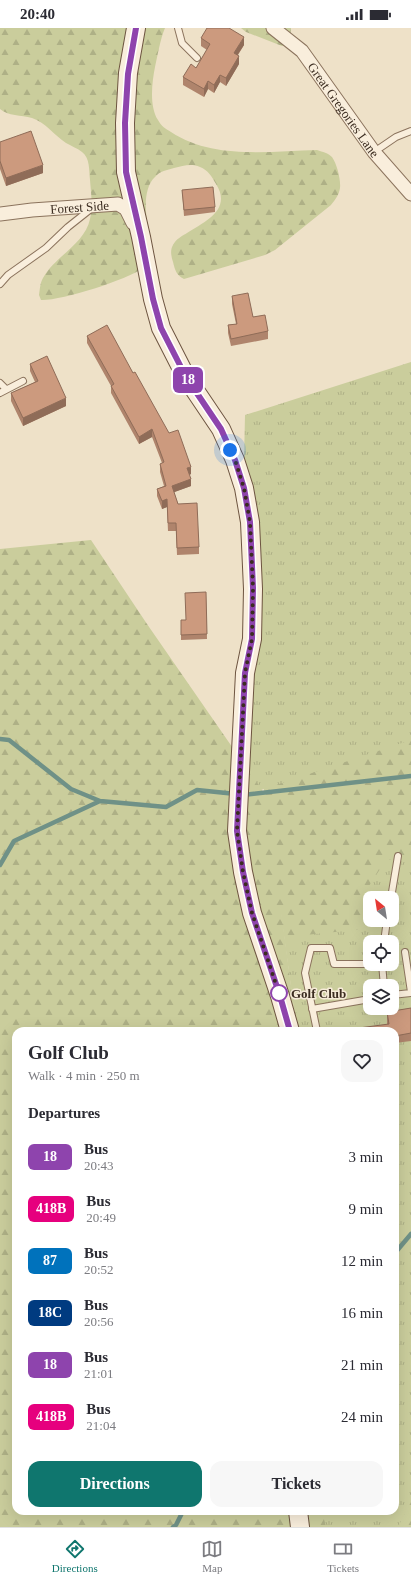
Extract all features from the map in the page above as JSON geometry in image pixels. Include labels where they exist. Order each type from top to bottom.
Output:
[{"type":"street","points":[[136,28],[128,74],[125,123],[126,172],[153,299],[161,328],[186,377],[221,429],[235,460],[244,488],[250,522],[253,588],[252,639],[245,673],[237,831],[243,872],[252,913],[289,1027]]},
{"type":"street","name":"Great Gregories Lane","points":[[273,28],[302,51],[374,152],[411,194]]},
{"type":"street","name":"Forest Side","points":[[0,214],[32,210],[118,204],[126,209],[141,237]]},
{"type":"street","points":[[298,1515],[300,1527]]},
{"type":"lane","points":[[178,28],[182,43],[197,58]]},
{"type":"lane","points":[[374,152],[396,137],[411,131]]},
{"type":"lane","points":[[0,284],[8,275],[46,248],[68,227],[96,206]]},
{"type":"lane","points":[[0,393],[6,388],[23,382]]},
{"type":"lane","points":[[0,383],[6,388]]},
{"type":"lane","points":[[392,891],[398,856]]},
{"type":"lane","points":[[316,1027],[305,973],[311,948],[330,948],[334,964],[363,964]]},
{"type":"lane","points":[[399,995],[411,993],[405,952]]},
{"type":"lane","points":[[312,1009],[363,1000]]},
{"type":"green space","points":[[0,28],[165,28],[160,42],[155,67],[152,94],[153,108],[162,126],[187,141],[205,147],[242,152],[317,150],[329,154],[334,160],[339,177],[340,185],[338,195],[331,205],[275,250],[265,255],[184,279],[179,276],[175,270],[171,255],[172,247],[179,238],[202,224],[215,213],[221,201],[220,193],[210,174],[200,167],[187,165],[164,171],[155,177],[150,184],[147,193],[147,224],[153,253],[144,267],[135,273],[109,284],[63,297],[41,300],[39,295],[41,284],[48,270],[76,243],[87,228],[92,204],[89,164],[82,152],[66,143],[41,122],[32,118],[7,113],[0,109]]},
{"type":"green space","points":[[241,28],[291,28],[290,41],[288,45],[282,46],[246,32]]},
{"type":"green space","points":[[411,362],[411,1527],[167,1527],[176,1515],[399,1515],[399,1027],[296,1027],[264,789],[244,795],[248,699],[244,461],[245,415]]},
{"type":"green space","points":[[91,540],[264,793],[264,789],[411,740],[411,859],[386,860],[367,891],[363,891],[363,927],[365,927],[365,929],[285,937],[280,902],[296,1027],[12,1027],[12,1515],[323,1515],[326,1527],[0,1527],[0,549]]},
{"type":"green space","points":[[411,1502],[411,1527],[398,1527]]},
{"type":"building","points":[[207,28],[229,28],[244,37],[234,53],[239,56],[226,78],[220,75],[214,85],[208,81],[204,89],[183,77],[191,64],[196,68],[210,44],[201,38]]},
{"type":"building","points":[[31,131],[43,165],[6,178],[0,161],[0,142]]},
{"type":"building","points":[[213,187],[215,207],[184,210],[182,190]]},
{"type":"building","points":[[248,293],[253,317],[265,315],[268,331],[231,339],[228,325],[237,324],[232,296]]},
{"type":"building","points":[[107,325],[133,373],[135,372],[169,433],[178,430],[191,467],[187,468],[191,479],[172,486],[178,504],[197,503],[199,547],[177,548],[176,523],[168,523],[167,499],[162,501],[157,489],[166,486],[160,464],[164,462],[152,429],[139,437],[111,386],[114,384],[87,336]]},
{"type":"building","points":[[47,356],[66,398],[23,418],[11,393],[38,381],[30,364]]},
{"type":"building","points":[[206,592],[207,634],[181,635],[181,620],[186,620],[185,593]]},
{"type":"building","points":[[411,1008],[411,1033],[399,1035],[399,1027],[366,1027],[389,1024],[388,1015],[399,1015],[399,1010]]},
{"type":"waterway","points":[[0,739],[9,740],[71,789],[100,801],[166,807],[197,790],[236,794]]},
{"type":"waterway","points":[[243,795],[411,776]]},
{"type":"waterway","points":[[0,865],[14,841],[100,801]]},
{"type":"waterway","points":[[399,1248],[411,1234]]},
{"type":"waterway","points":[[173,1527],[176,1525],[181,1515]]},
{"type":"bus line","name":"18","points":[[136,28],[128,74],[125,123],[126,172],[153,299],[161,328],[186,377],[221,429],[235,460],[244,488],[250,522],[253,588],[252,639],[245,673],[237,831],[243,872],[252,913],[289,1027]]},
{"type":"place","name":"Golf Club","points":[[279,993]]},
{"type":"route","points":[[230,450],[235,460],[244,488],[250,522],[253,588],[252,639],[245,673],[237,831],[243,872],[252,913],[280,996],[279,993]]}]
